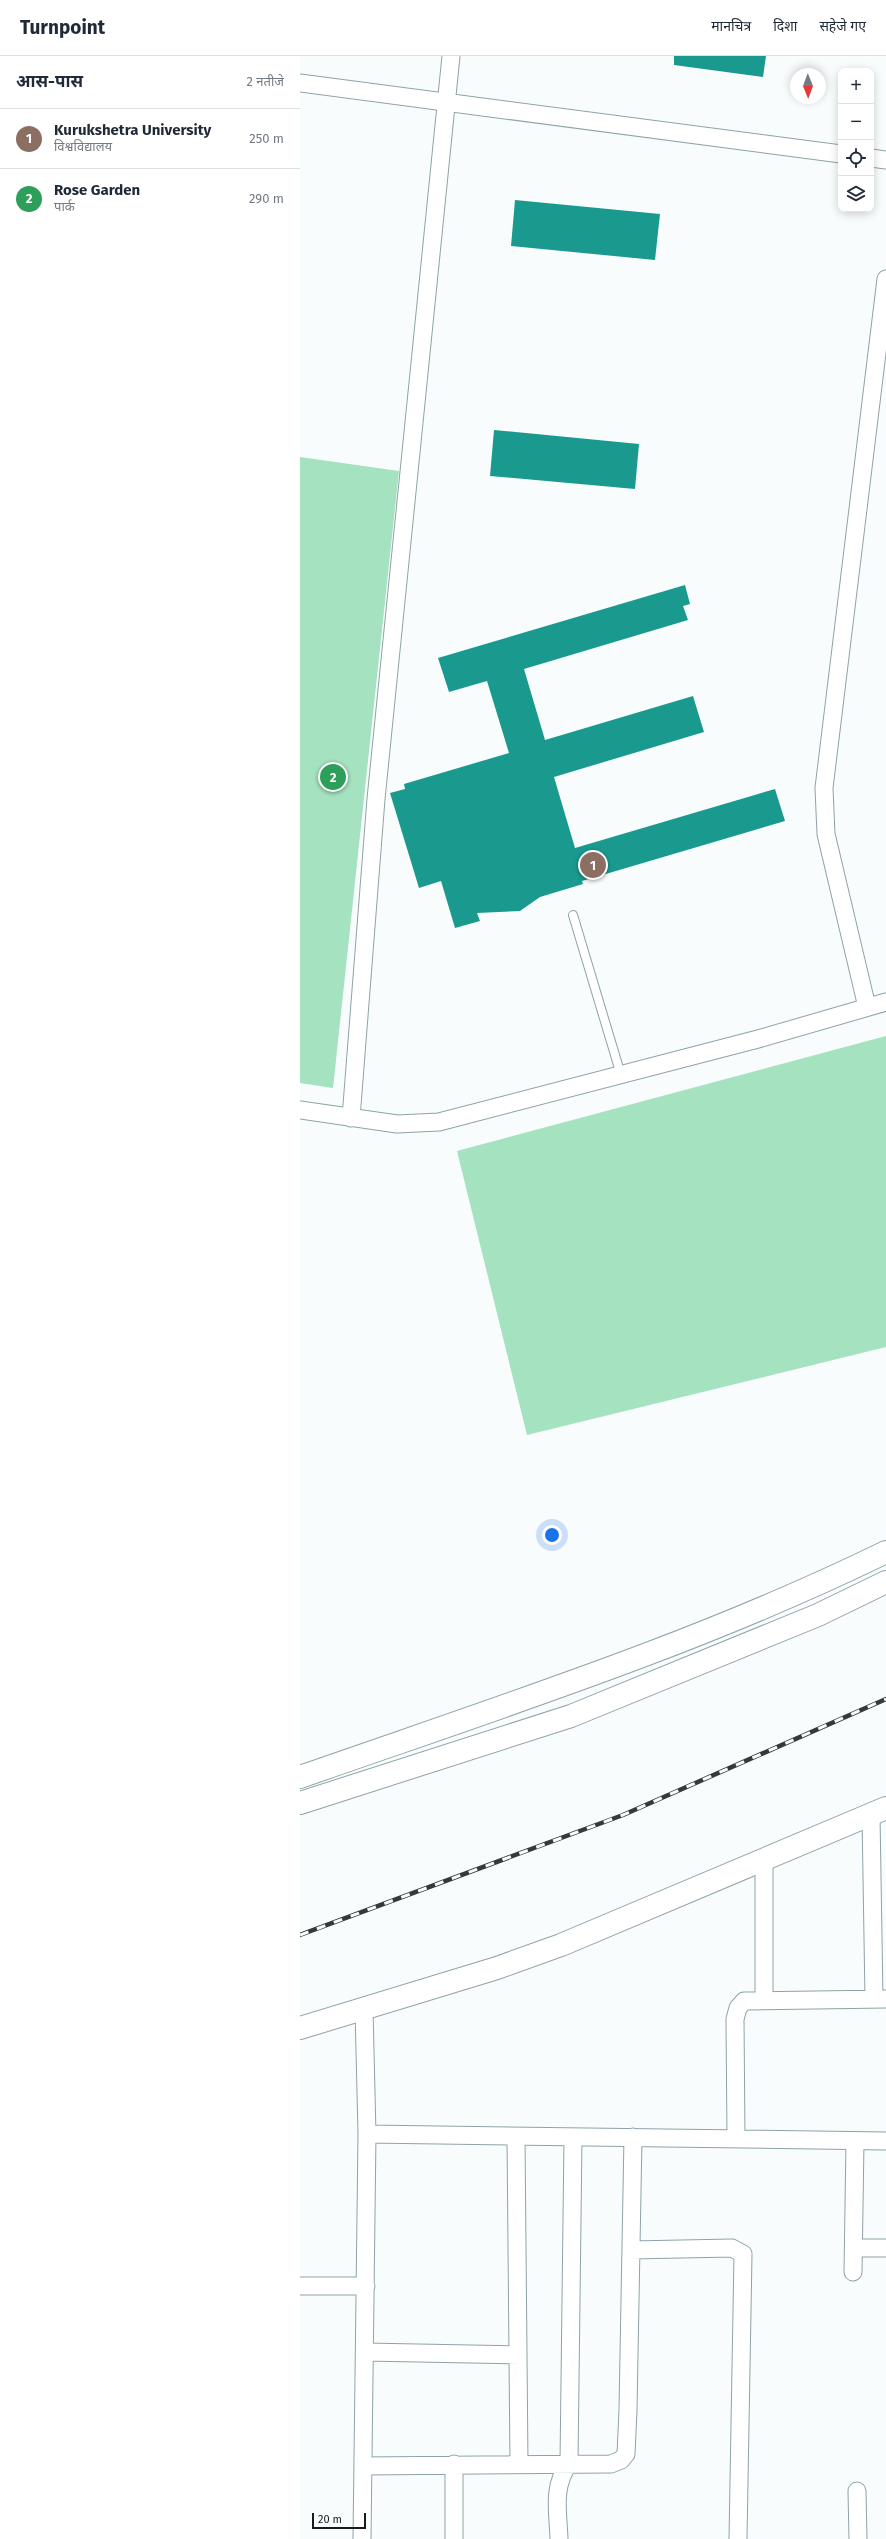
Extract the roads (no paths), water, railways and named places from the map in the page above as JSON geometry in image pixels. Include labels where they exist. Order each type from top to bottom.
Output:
[{"type":"main road","points":[[300,1777],[567,1683],[758,1612],[886,1552]]},
{"type":"main road","points":[[300,1803],[571,1716],[818,1615],[886,1582]]},
{"type":"main road","points":[[300,2028],[497,1968],[561,1945],[878,1812]]},
{"type":"street","points":[[351,1118],[377,791],[446,102],[452,56]]},
{"type":"street","points":[[300,83],[838,154]]},
{"type":"street","points":[[874,158],[886,160]]},
{"type":"street","points":[[866,1007],[826,834],[824,788],[886,279]]},
{"type":"street","points":[[300,1110],[397,1124],[439,1122],[758,1039],[886,1002]]},
{"type":"street","points":[[736,2138],[735,2020],[738,2008],[744,2001],[880,1999],[878,1812]]},
{"type":"street","points":[[764,1861],[764,2000]]},
{"type":"street","points":[[362,2539],[367,2134],[364,2009]]},
{"type":"street","points":[[367,2134],[573,2138],[633,2137],[886,2141]]},
{"type":"street","points":[[516,2137],[519,2464]]},
{"type":"street","points":[[363,2466],[569,2463],[611,2464],[621,2460],[626,2454],[633,2137]]},
{"type":"street","points":[[559,2539],[557,2492],[561,2475],[569,2463],[573,2138]]},
{"type":"street","points":[[853,2272],[856,2141]]},
{"type":"street","points":[[631,2250],[732,2248],[743,2254],[738,2539]]},
{"type":"street","points":[[854,2248],[886,2248]]},
{"type":"street","points":[[300,2286],[366,2286]]},
{"type":"street","points":[[365,2352],[518,2355]]},
{"type":"street","points":[[454,2464],[454,2539]]},
{"type":"street","points":[[857,2491],[858,2539]]},
{"type":"lane","points":[[573,915],[621,1075]]},
{"type":"railway","points":[[300,1935],[623,1815],[886,1699]]},
{"type":"place","name":"Rose Garden","points":[[333,777]]},
{"type":"place","name":"Kurukshetra University","points":[[593,865]]}]
